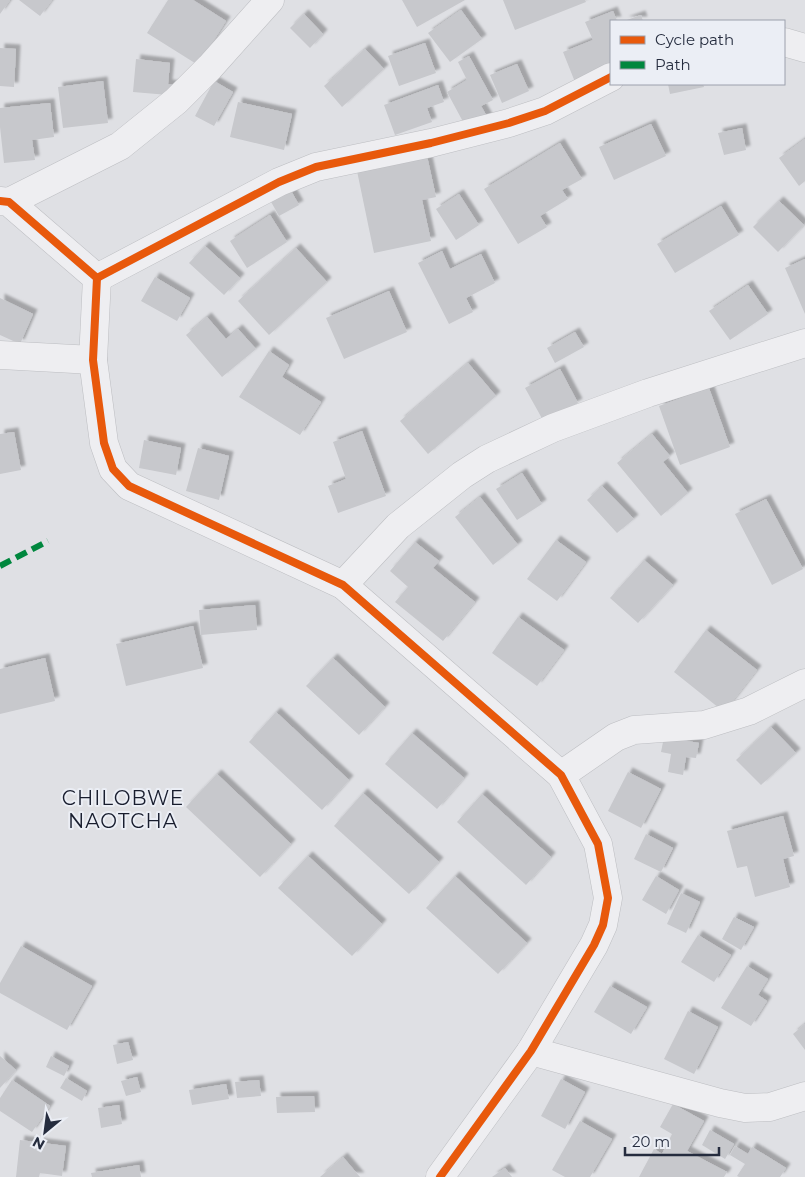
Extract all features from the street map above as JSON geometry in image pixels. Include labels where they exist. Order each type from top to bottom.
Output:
[{"type":"street","points":[[97,278],[4,202],[120,146],[176,101],[210,67],[270,0]]},
{"type":"street","points":[[785,42],[805,48]]},
{"type":"street","points":[[97,278],[279,182],[316,167],[431,143],[509,124],[545,111],[610,78]]},
{"type":"street","points":[[97,278],[93,360],[104,443],[113,469],[129,486],[343,586],[561,775],[598,844],[608,898],[603,925],[594,945],[531,1051],[440,1177]]},
{"type":"street","points":[[343,586],[398,526],[462,475],[488,459],[553,428],[648,392],[805,343]]},
{"type":"street","points":[[0,355],[93,360]]},
{"type":"street","points":[[561,775],[616,737],[634,730],[704,725],[749,711],[805,683]]},
{"type":"street","points":[[531,1051],[720,1103],[745,1108],[770,1107],[805,1096]]},
{"type":"building","points":[[0,0],[10,0],[0,14]]},
{"type":"building","points":[[19,0],[52,0],[40,16]]},
{"type":"building","points":[[168,0],[193,0],[226,21],[198,65],[147,33]]},
{"type":"building","points":[[402,0],[465,0],[417,27]]},
{"type":"building","points":[[503,0],[585,0],[586,2],[515,30]]},
{"type":"building","points":[[461,10],[482,39],[450,62],[428,33]]},
{"type":"building","points":[[613,11],[617,20],[610,20],[610,67],[575,82],[563,52],[593,40],[585,22]]},
{"type":"building","points":[[304,14],[323,34],[310,48],[290,28]]},
{"type":"building","points":[[641,15],[643,20],[627,20]]},
{"type":"building","points":[[425,43],[436,73],[399,86],[388,56]]},
{"type":"building","points":[[0,48],[16,49],[14,87],[0,86]]},
{"type":"building","points":[[365,49],[384,69],[342,107],[324,86]]},
{"type":"building","points":[[469,56],[493,100],[481,106],[489,120],[468,131],[447,92],[467,80],[458,62]]},
{"type":"building","points":[[136,59],[170,63],[168,84],[181,86],[180,96],[133,92]]},
{"type":"building","points":[[517,64],[529,91],[502,103],[490,75]]},
{"type":"building","points":[[103,81],[108,123],[63,128],[58,87]]},
{"type":"building","points":[[214,81],[233,92],[214,126],[195,116]]},
{"type":"building","points":[[438,85],[444,102],[427,108],[432,122],[395,135],[384,105]]},
{"type":"building","points":[[668,85],[703,85],[704,87],[670,94]]},
{"type":"building","points":[[238,102],[292,114],[284,150],[230,137]]},
{"type":"building","points":[[50,103],[54,137],[32,140],[35,160],[4,163],[0,108]]},
{"type":"building","points":[[651,124],[666,156],[614,180],[599,147]]},
{"type":"building","points":[[742,128],[746,150],[724,155],[718,133]]},
{"type":"building","points":[[805,139],[805,181],[799,186],[779,158]]},
{"type":"building","points":[[560,143],[582,179],[562,190],[568,199],[540,216],[547,227],[518,244],[484,189]]},
{"type":"building","points":[[427,156],[436,197],[422,200],[431,241],[374,253],[357,171]]},
{"type":"building","points":[[290,189],[299,205],[279,216],[270,200]]},
{"type":"building","points":[[459,194],[479,225],[456,240],[436,209]]},
{"type":"building","points":[[779,201],[804,225],[778,252],[753,227]]},
{"type":"building","points":[[721,206],[739,235],[675,273],[657,244]]},
{"type":"building","points":[[270,215],[287,242],[247,268],[230,241]]},
{"type":"building","points":[[205,246],[240,278],[224,295],[189,263]]},
{"type":"building","points":[[296,248],[327,282],[269,335],[238,301]]},
{"type":"building","points":[[442,251],[450,269],[481,254],[495,283],[466,298],[473,312],[449,324],[418,263]]},
{"type":"building","points":[[805,259],[805,314],[785,268]]},
{"type":"building","points":[[155,277],[190,298],[177,321],[141,301]]},
{"type":"building","points":[[748,285],[768,314],[730,340],[709,311]]},
{"type":"building","points":[[389,291],[407,332],[344,359],[326,318]]},
{"type":"building","points":[[0,298],[33,314],[20,344],[0,335]]},
{"type":"building","points":[[207,317],[226,339],[238,329],[256,349],[222,377],[186,335]]},
{"type":"building","points":[[575,332],[584,347],[555,363],[547,348]]},
{"type":"building","points":[[269,351],[289,365],[282,377],[321,402],[300,435],[239,397]]},
{"type":"building","points":[[468,363],[496,396],[428,454],[400,421]]},
{"type":"building","points":[[560,369],[578,403],[544,422],[525,388]]},
{"type":"building","points":[[709,388],[730,447],[680,465],[659,406]]},
{"type":"building","points":[[362,431],[386,496],[338,513],[328,486],[346,479],[333,442]]},
{"type":"building","points":[[14,432],[21,470],[0,474],[0,434]]},
{"type":"building","points":[[652,434],[670,456],[663,462],[688,493],[661,516],[617,463]]},
{"type":"building","points":[[144,440],[181,448],[176,475],[139,468]]},
{"type":"building","points":[[198,448],[229,456],[219,500],[186,491]]},
{"type":"building","points":[[522,473],[542,504],[517,520],[496,489]]},
{"type":"building","points":[[602,486],[634,519],[617,533],[587,500]]},
{"type":"building","points":[[480,497],[518,545],[493,565],[455,517]]},
{"type":"building","points":[[766,499],[803,569],[772,585],[735,514]]},
{"type":"building","points":[[556,540],[586,562],[557,601],[527,579]]},
{"type":"building","points":[[415,542],[439,561],[433,568],[475,602],[443,641],[395,602],[408,587],[390,571]]},
{"type":"building","points":[[644,560],[673,585],[638,623],[610,598]]},
{"type":"building","points":[[255,605],[257,630],[201,635],[199,610]]},
{"type":"building","points":[[518,617],[564,650],[537,686],[492,653]]},
{"type":"building","points":[[193,626],[203,668],[126,686],[116,644]]},
{"type":"building","points":[[706,630],[757,670],[724,712],[674,672]]},
{"type":"building","points":[[45,658],[55,701],[0,714],[0,669]]},
{"type":"building","points":[[333,658],[385,707],[359,735],[306,686]]},
{"type":"building","points":[[276,712],[349,780],[322,810],[249,742]]},
{"type":"building","points":[[771,727],[796,753],[761,785],[736,760]]},
{"type":"building","points":[[412,733],[464,778],[437,809],[385,764]]},
{"type":"building","points":[[664,737],[699,743],[696,758],[686,757],[683,775],[668,772],[671,754],[661,752]]},
{"type":"building","points":[[628,772],[661,789],[641,828],[608,811]]},
{"type":"building","points":[[217,774],[291,844],[260,877],[186,807]]},
{"type":"building","points":[[363,793],[439,862],[409,894],[334,826]]},
{"type":"building","points":[[482,794],[551,857],[526,885],[457,822]]},
{"type":"building","points":[[783,816],[794,856],[783,859],[790,887],[755,897],[747,866],[737,868],[727,831]]},
{"type":"building","points":[[646,834],[673,848],[661,872],[634,859]]},
{"type":"building","points":[[308,856],[382,924],[352,956],[278,888]]},
{"type":"building","points":[[455,876],[527,943],[498,974],[426,908]]},
{"type":"building","points":[[656,876],[679,890],[666,914],[642,900]]},
{"type":"building","points":[[681,893],[700,902],[686,933],[667,924]]},
{"type":"building","points":[[734,917],[754,927],[741,950],[722,939]]},
{"type":"building","points":[[698,935],[731,955],[714,982],[681,962]]},
{"type":"building","points":[[21,946],[92,986],[67,1030],[0,993],[0,983]]},
{"type":"building","points":[[747,966],[768,979],[758,995],[767,1001],[751,1026],[721,1008]]},
{"type":"building","points":[[610,986],[647,1007],[631,1034],[594,1012]]},
{"type":"building","points":[[688,1011],[718,1027],[694,1074],[664,1059]]},
{"type":"building","points":[[805,1024],[805,1050],[793,1034]]},
{"type":"building","points":[[128,1042],[133,1060],[117,1064],[113,1045]]},
{"type":"building","points":[[0,1056],[16,1070],[0,1088]]},
{"type":"building","points":[[51,1056],[69,1066],[64,1076],[46,1067]]},
{"type":"building","points":[[137,1077],[141,1092],[126,1096],[121,1081]]},
{"type":"building","points":[[66,1078],[87,1091],[82,1101],[60,1088]]},
{"type":"building","points":[[561,1079],[585,1092],[565,1129],[541,1116]]},
{"type":"building","points":[[12,1080],[50,1106],[32,1132],[0,1111],[0,1098]]},
{"type":"building","points":[[259,1080],[261,1096],[237,1098],[235,1082]]},
{"type":"building","points":[[226,1084],[229,1099],[192,1105],[189,1090]]},
{"type":"building","points":[[314,1096],[315,1112],[277,1113],[276,1097]]},
{"type":"building","points":[[673,1104],[704,1121],[687,1151],[727,1172],[724,1177],[639,1177],[654,1149],[662,1154],[672,1134],[660,1127]]},
{"type":"building","points":[[119,1105],[122,1124],[101,1128],[98,1108]]},
{"type":"building","points":[[580,1121],[612,1139],[590,1177],[565,1177],[552,1170]]},
{"type":"building","points":[[710,1130],[734,1144],[725,1159],[702,1145]]},
{"type":"building","points":[[20,1140],[66,1146],[62,1176],[40,1173],[39,1177],[16,1177]]},
{"type":"building","points":[[735,1146],[748,1154],[752,1147],[786,1168],[780,1177],[739,1177],[737,1176],[745,1164],[730,1155]]},
{"type":"building","points":[[343,1157],[360,1177],[320,1177]]},
{"type":"building","points":[[139,1165],[141,1177],[92,1177],[91,1173]]},
{"type":"building","points":[[505,1168],[512,1177],[492,1177]]},
{"type":"marked path","points":[[0,566],[48,541]]},
{"type":"cycle path","points":[[97,278],[279,182],[316,167],[431,143],[509,123],[545,111],[610,78]]},
{"type":"cycle path","points":[[0,201],[9,202],[97,278],[93,360],[104,443],[113,469],[129,486],[343,585],[561,775],[598,844],[608,898],[603,925],[594,945],[531,1051],[440,1177]]},
{"type":"district","name":"CHILOBWE NAOTCHA","points":[[123,810]]}]
